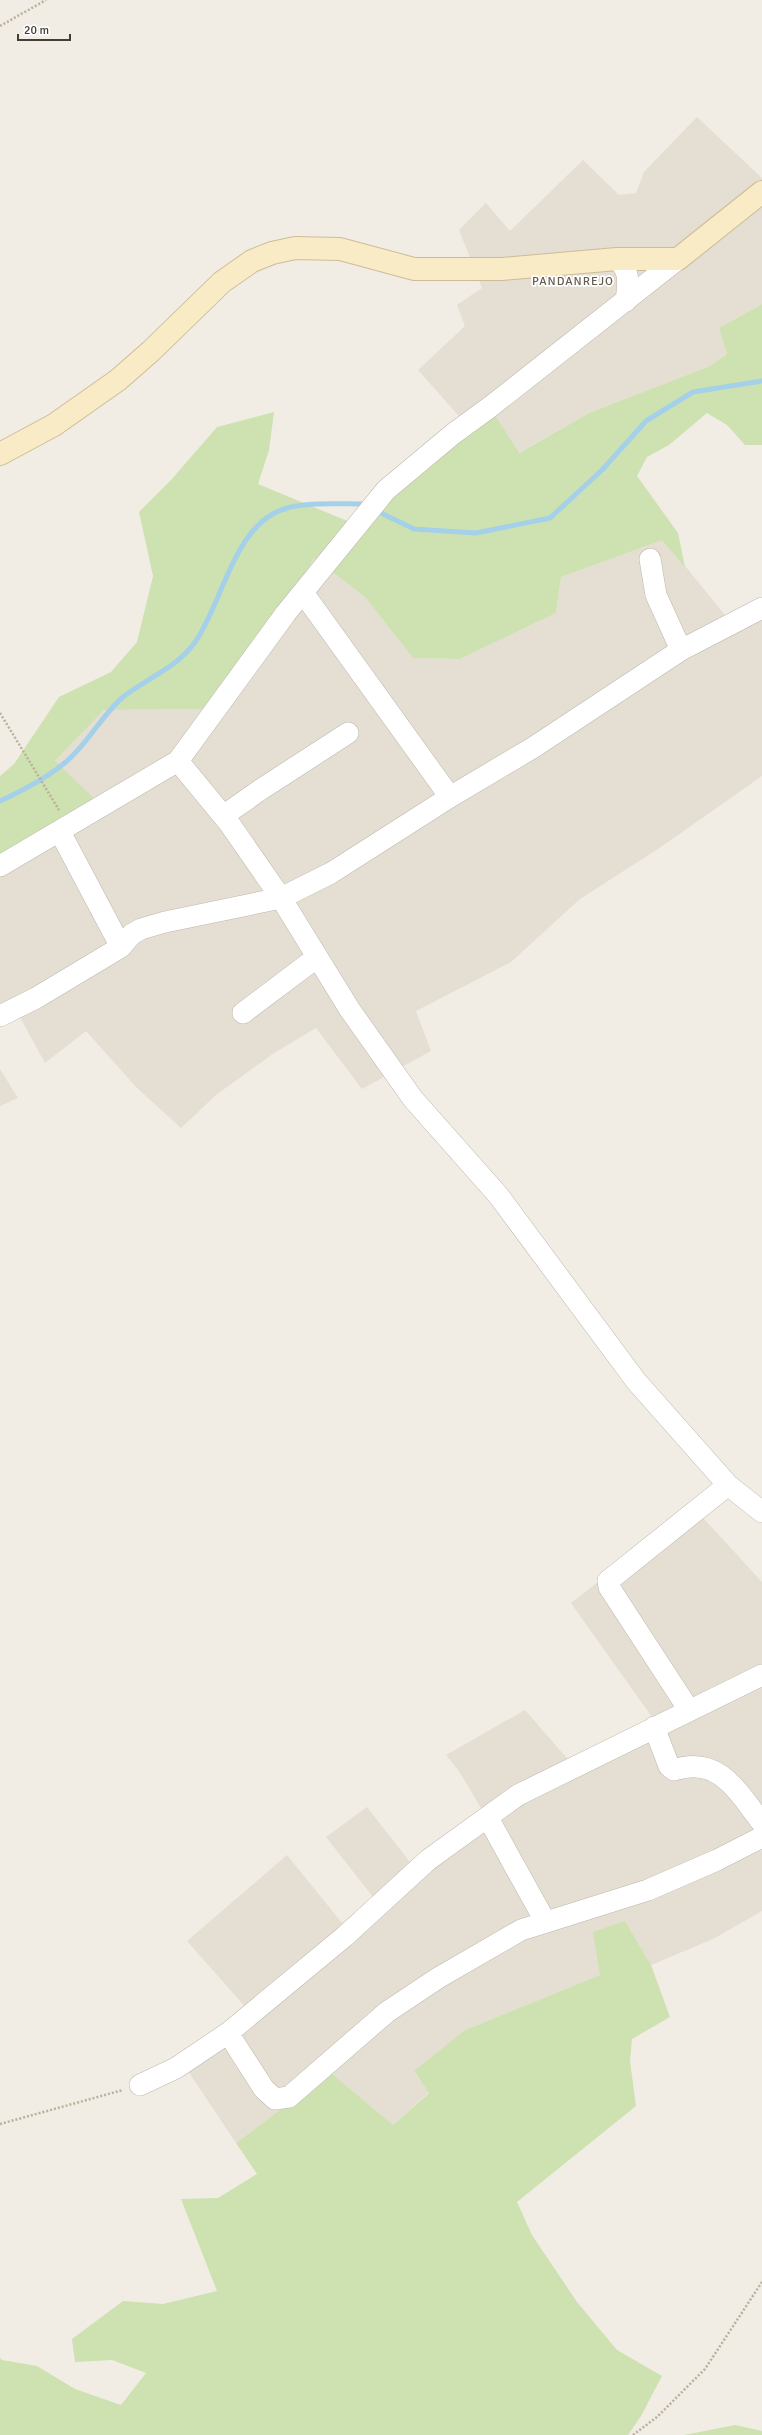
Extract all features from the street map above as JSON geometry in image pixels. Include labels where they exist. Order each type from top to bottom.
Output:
[{"type":"street","points":[[0,866],[60,832],[178,761],[286,613],[304,594],[386,490],[453,434],[490,408],[762,192]]},
{"type":"street","points":[[0,454],[54,425],[118,380],[151,351],[222,282],[252,261],[272,253],[295,248],[340,249],[414,269],[502,269],[617,259],[678,259]]},
{"type":"street","points":[[617,259],[625,266],[628,275],[626,301]]},
{"type":"street","points":[[650,559],[656,595],[681,650]]},
{"type":"street","points":[[304,594],[450,797]]},
{"type":"street","points":[[0,1016],[36,998],[121,947],[132,934],[166,922],[196,917],[281,898],[331,873],[450,797],[534,747],[681,650],[762,608]]},
{"type":"street","points":[[223,816],[348,733]]},
{"type":"street","points":[[178,761],[223,816],[281,898],[316,958],[413,1100],[498,1195],[636,1381],[728,1485],[762,1512]]},
{"type":"street","points":[[60,832],[121,947]]},
{"type":"street","points":[[243,1013],[316,958]]},
{"type":"street","points":[[689,1710],[608,1587],[608,1581],[728,1485]]},
{"type":"street","points":[[140,2085],[176,2068],[228,2033],[344,1937],[428,1860],[518,1795],[762,1675]]},
{"type":"street","points":[[654,1727],[669,1766],[674,1770],[693,1766],[724,1775],[762,1823]]},
{"type":"street","points":[[488,1818],[545,1921]]},
{"type":"street","points":[[228,2033],[264,2089],[275,2099],[289,2097],[387,2012],[438,1978],[521,1930],[545,1921],[648,1890],[717,1860],[762,1837]]},
{"type":"path","points":[[0,26],[46,0]]},
{"type":"path","points":[[0,713],[47,790]]},
{"type":"path","points":[[0,2124],[140,2085]]},
{"type":"path","points":[[633,2435],[657,2417],[705,2369],[762,2282]]},
{"type":"shaded area","points":[[697,117],[762,178],[762,304],[719,328],[727,354],[710,366],[589,413],[518,453],[490,408],[466,424],[418,370],[465,326],[457,305],[482,288],[459,230],[486,203],[510,231],[583,160],[619,195],[636,193],[644,172]]},
{"type":"shaded area","points":[[663,539],[734,626],[762,611],[762,776],[658,849],[580,899],[511,962],[416,1011],[431,1051],[362,1089],[316,1028],[274,1053],[216,1095],[181,1128],[136,1087],[86,1031],[45,1063],[16,1010],[0,1020],[0,867],[55,761],[104,710],[215,709],[286,613],[314,558],[365,597],[413,658],[460,659],[556,613],[561,577]]},
{"type":"shaded area","points":[[0,1069],[18,1098],[0,1106]]},
{"type":"shaded area","points":[[694,1508],[762,1582],[762,1911],[713,1939],[651,1965],[625,1921],[600,1975],[465,2030],[414,2072],[429,2092],[393,2125],[330,2072],[236,2143],[184,2065],[248,2010],[187,1941],[287,1855],[342,1923],[373,1897],[326,1837],[367,1807],[413,1866],[488,1820],[459,1771],[446,1755],[525,1710],[578,1771],[659,1727],[571,1603]]},
{"type":"green space","points":[[762,304],[762,445],[745,445],[727,425],[707,413],[669,445],[647,457],[637,476],[678,533],[685,567],[662,540],[561,577],[556,613],[460,659],[413,658],[365,597],[314,558],[286,613],[215,709],[104,710],[55,761],[101,805],[0,867],[0,776],[14,764],[59,697],[111,672],[137,642],[153,576],[139,512],[171,480],[217,427],[274,412],[269,450],[258,484],[357,525],[490,407],[519,453],[589,413],[710,366],[727,354],[719,328]]},
{"type":"green space","points":[[625,1921],[651,1965],[670,2017],[632,2039],[630,2061],[636,2106],[517,2202],[532,2235],[577,2302],[617,2350],[662,2376],[641,2416],[628,2435],[0,2435],[0,2358],[2,2360],[37,2366],[75,2389],[121,2405],[146,2373],[112,2360],[75,2362],[72,2339],[123,2301],[163,2304],[217,2291],[181,2199],[218,2198],[257,2174],[236,2143],[330,2072],[393,2125],[429,2093],[414,2071],[465,2030],[600,1975],[593,1932]]},
{"type":"green space","points":[[735,2425],[762,2431],[762,2435],[684,2435]]},
{"type":"waterway","points":[[375,510],[414,529],[476,533],[550,518],[602,470],[646,421],[693,392],[762,381]]},
{"type":"waterway","points":[[0,801],[35,783],[67,761],[75,754],[115,704],[132,690],[171,665],[188,651],[205,626],[242,546],[254,529],[269,516],[287,508],[305,505],[362,504],[367,506]]},
{"type":"district","name":"PANDANREJO","points":[[573,281]]}]
